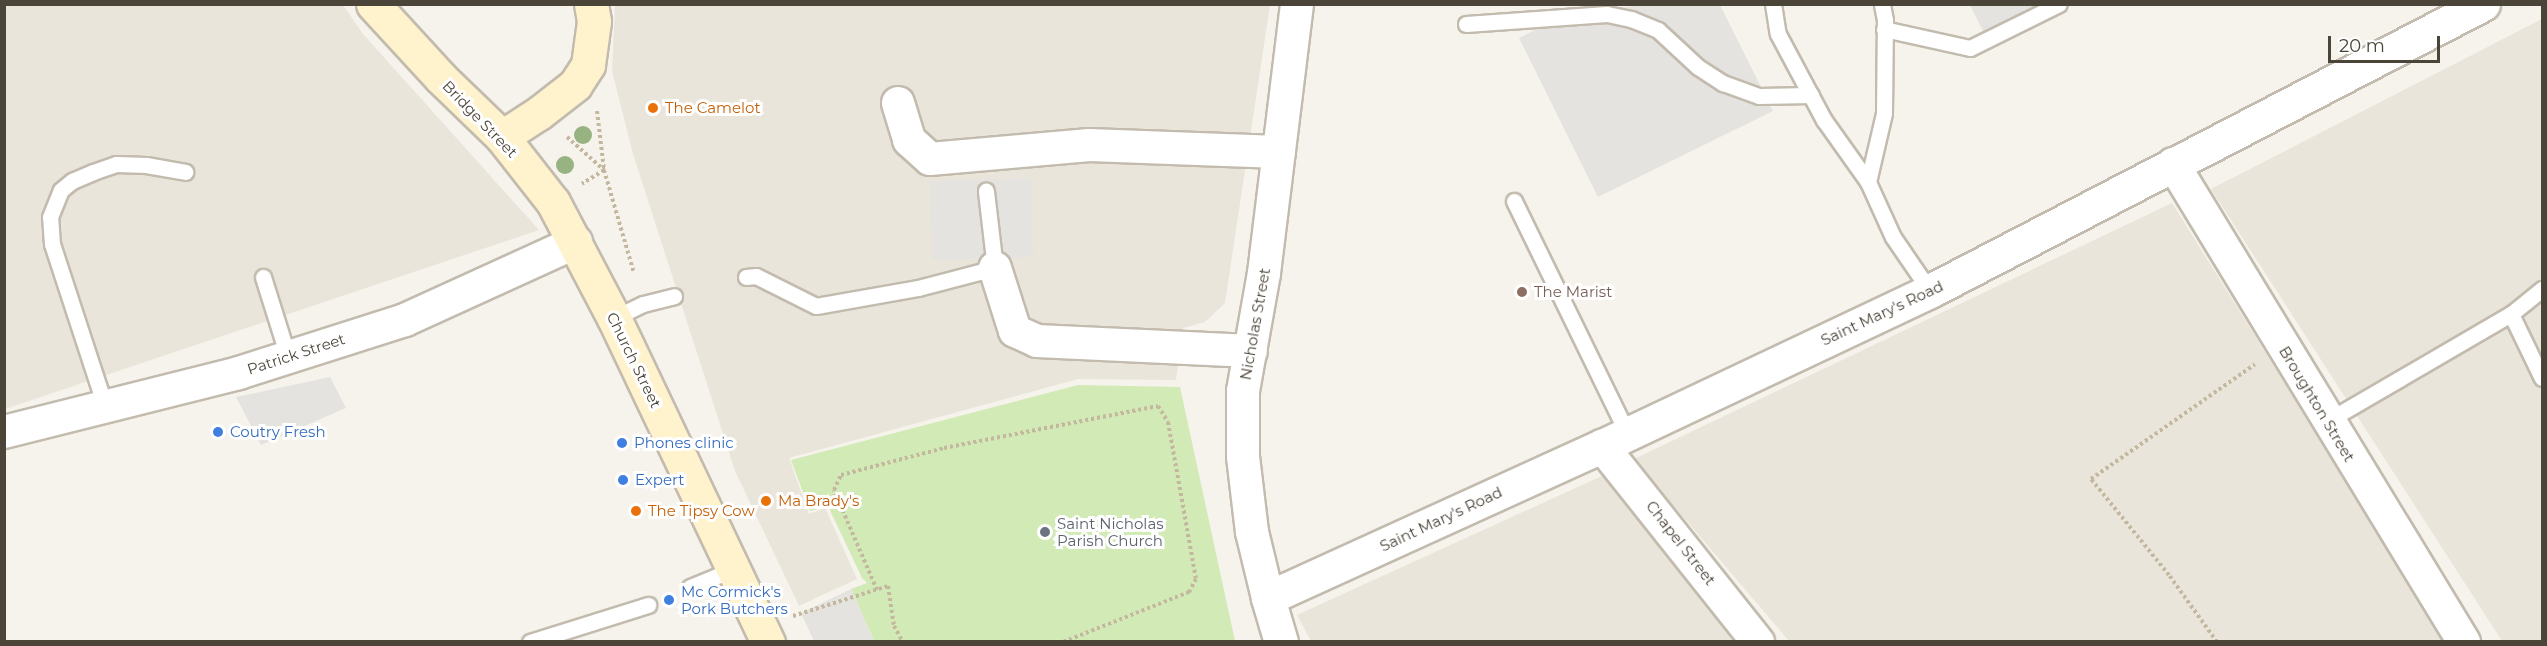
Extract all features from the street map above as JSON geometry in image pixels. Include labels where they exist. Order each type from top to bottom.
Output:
[{"type":"main road","name":"Bridge Street","points":[[373,4],[441,78],[502,137],[553,202],[576,242]]},
{"type":"main road","points":[[502,137],[539,113],[575,85],[588,65],[594,21],[591,4]]},
{"type":"main road","name":"Church Street","points":[[576,242],[629,311],[734,569],[765,634]]},
{"type":"street","name":"Nicholas Street","points":[[1281,642],[1252,532],[1243,457],[1244,391],[1264,273],[1297,4]]},
{"type":"street","name":"Saint Mary's Road","points":[[1268,598],[1615,440],[1930,291],[2483,4]]},
{"type":"street","points":[[898,103],[909,140],[930,159],[1089,145],[1279,152]]},
{"type":"street","name":"Broughton Street","points":[[2173,164],[2327,421],[2464,642]]},
{"type":"street","name":"Patrick Street","points":[[4,432],[239,373],[405,320],[576,242]]},
{"type":"street","points":[[995,268],[1015,330],[1037,341],[1251,351]]},
{"type":"street","name":"Chapel Street","points":[[1615,440],[1758,642]]},
{"type":"lane","points":[[1773,4],[1778,34],[1824,120],[1868,182],[1893,237],[1930,291]]},
{"type":"lane","points":[[1868,182],[1884,113],[1882,4]]},
{"type":"lane","points":[[1884,29],[1970,48],[2059,4]]},
{"type":"lane","points":[[1466,24],[1615,16],[1658,30],[1698,67],[1723,83],[1759,96],[1811,96]]},
{"type":"lane","points":[[105,406],[52,244],[50,217],[62,190],[72,181],[93,172],[117,164],[146,165],[185,172]]},
{"type":"lane","points":[[746,277],[756,276],[816,306],[918,288],[995,268],[986,191]]},
{"type":"lane","points":[[1514,201],[1615,440]]},
{"type":"lane","points":[[263,277],[288,357]]},
{"type":"lane","points":[[2327,421],[2511,314],[2542,289]]},
{"type":"lane","points":[[629,311],[674,296]]},
{"type":"lane","points":[[2511,314],[2542,378]]},
{"type":"lane","points":[[690,587],[734,569]]},
{"type":"lane","points":[[530,642],[648,605]]},
{"type":"path","points":[[597,110],[604,170],[629,311]]},
{"type":"path","points":[[539,113],[604,170]]},
{"type":"path","points":[[2217,642],[2169,574],[2091,478],[2259,362]]},
{"type":"path","points":[[877,590],[834,490],[841,476],[944,448],[1158,406],[1168,422],[1196,579],[1189,592],[1063,642]]},
{"type":"path","points":[[765,634],[888,586],[894,626],[903,642]]},
{"type":"shaded area","points":[[4,5],[343,5],[363,34],[539,230],[5,409]]},
{"type":"shaded area","points":[[615,5],[1270,5],[1225,303],[1205,322],[1183,328],[1176,380],[1078,379],[789,458],[809,514],[825,508],[857,579],[799,606],[735,471],[633,154],[612,71]]},
{"type":"shaded area","points":[[1650,5],[1720,5],[1773,111],[1598,197],[1519,38],[1573,11]]},
{"type":"shaded area","points":[[1970,5],[2040,5],[1984,33]]},
{"type":"shaded area","points":[[2542,19],[2542,641],[2502,641],[2211,189]]},
{"type":"shaded area","points":[[1031,178],[1033,257],[932,260],[930,181]]},
{"type":"shaded area","points":[[2172,203],[2446,641],[1789,641],[1634,459]]},
{"type":"shaded area","points":[[330,377],[346,408],[261,445],[236,397]]},
{"type":"shaded area","points":[[1604,475],[1733,641],[1311,641],[1297,615]]},
{"type":"shaded area","points":[[851,589],[874,641],[814,641],[801,613]]},
{"type":"green space","points":[[1078,385],[1180,387],[1235,641],[874,641],[851,589],[867,583],[862,578],[828,506],[810,511],[791,460]]},
{"type":"place","name":"The Camelot","points":[[653,108]]},
{"type":"place","name":"The Marist","points":[[1522,292]]},
{"type":"place","name":"Coutry Fresh","points":[[218,432]]},
{"type":"place","name":"Phones clinic","points":[[622,443]]},
{"type":"place","name":"Expert","points":[[623,480]]},
{"type":"place","name":"Ma Brady's","points":[[766,501]]},
{"type":"place","name":"The Tipsy Cow","points":[[636,511]]},
{"type":"place","name":"Saint Nicholas Parish Church","points":[[1045,532]]},
{"type":"place","name":"Mc Cormick's Pork Butchers","points":[[669,600]]}]
